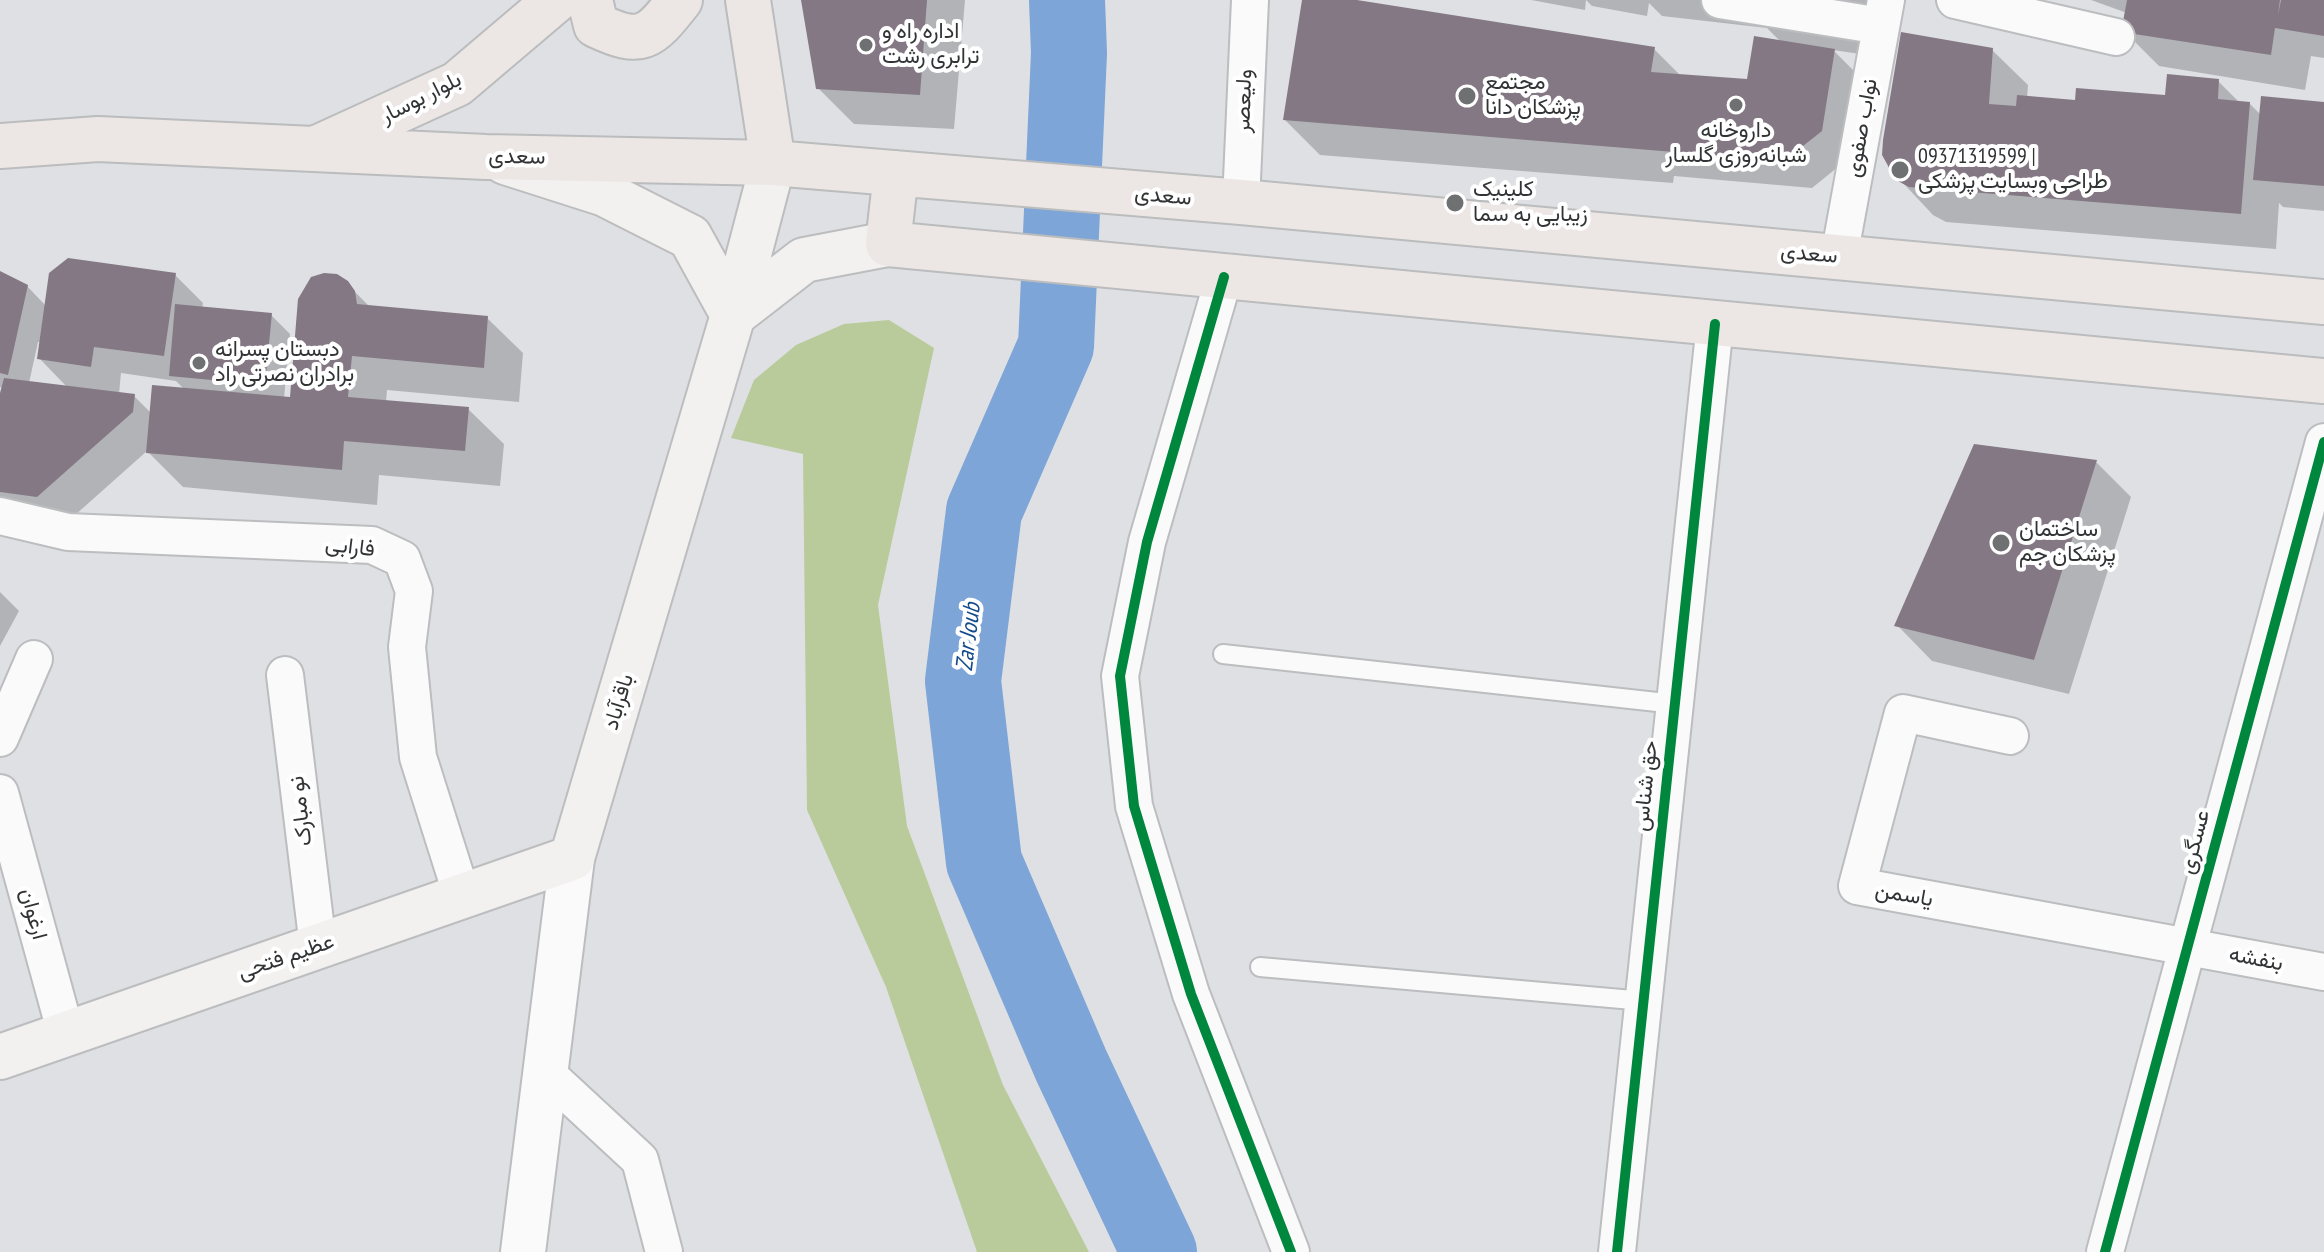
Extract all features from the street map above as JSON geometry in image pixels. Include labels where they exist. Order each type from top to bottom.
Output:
[{"type":"main road","name":"بلوار بوسار","points":[[314,149],[457,84],[556,0]]},
{"type":"main road","points":[[590,0],[596,25],[624,38],[655,31],[680,0]]},
{"type":"main road","points":[[748,0],[773,163]]},
{"type":"main road","name":"سعدی","points":[[0,146],[98,139],[486,157],[773,163],[1241,202],[2324,302]]},
{"type":"main road","points":[[486,157],[605,194],[690,237],[733,315],[804,260],[888,244],[2324,381]]},
{"type":"main road","name":"باقرآباد","points":[[572,858],[733,315],[773,163]]},
{"type":"main road","points":[[888,244],[896,173]]},
{"type":"main road","name":"عظیم فتحی","points":[[0,1057],[572,858]]},
{"type":"street","name":"ولیعصر","points":[[1241,202],[1250,0]]},
{"type":"street","points":[[1720,0],[1884,13]]},
{"type":"street","points":[[1955,0],[2116,37]]},
{"type":"street","name":"نواب صفوی","points":[[1839,257],[1884,13]]},
{"type":"street","points":[[1206,275],[1120,676],[1134,806],[1191,994],[1291,1252]]},
{"type":"street","name":"حق شناس","points":[[1617,1252],[1715,324]]},
{"type":"street","name":"عسگری","points":[[2105,1252],[2324,442]]},
{"type":"street","name":"فارابی","points":[[0,516],[68,532],[372,545],[402,559],[414,591],[407,647],[418,757],[462,896]]},
{"type":"street","points":[[0,738],[34,659]]},
{"type":"street","name":"نو مبارک","points":[[285,675],[318,946]]},
{"type":"street","name":"یاسمن","points":[[2010,736],[1903,713],[1857,886],[2188,946]]},
{"type":"street","name":"ارغوان","points":[[0,793],[66,1034]]},
{"type":"street","name":"باقرآباد","points":[[523,1252],[572,858]]},
{"type":"street","name":"بنفشه","points":[[2188,946],[2324,972]]},
{"type":"street","points":[[546,1073],[640,1160],[664,1252]]},
{"type":"lane","points":[[1223,654],[1675,704]]},
{"type":"lane","points":[[1260,967],[1644,1001]]},
{"type":"green space","points":[[889,320],[934,348],[878,605],[907,826],[1003,1085],[1089,1252],[977,1252],[886,987],[807,810],[803,454],[731,438],[754,380],[796,345],[844,324]]},
{"type":"building","name":"اداره راه و ترابری رشت","points":[[801,0],[927,0],[920,95],[816,89]]},
{"type":"building","name":"مجتمع پزشکان دانا","points":[[1302,0],[1357,0],[1655,47],[1651,72],[1747,79],[1754,36],[1835,49],[1822,131],[1784,161],[1283,120]]},
{"type":"building","points":[[2127,0],[2280,0],[2278,15],[2281,0],[2324,0],[2324,36],[2275,28],[2271,55],[2121,32]]},
{"type":"building","points":[[1901,32],[1993,48],[1989,104],[2016,106],[2017,95],[2075,100],[2076,88],[2165,95],[2167,74],[2219,79],[2218,99],[2250,102],[2241,214],[1909,187],[1896,180],[1882,155]]},
{"type":"building","points":[[2261,96],[2324,102],[2324,186],[2253,180]]},
{"type":"building","points":[[68,258],[176,273],[164,356],[94,347],[91,367],[37,359],[49,273]]},
{"type":"building","points":[[0,271],[28,285],[8,375],[0,373]]},
{"type":"building","points":[[324,273],[337,274],[348,281],[355,291],[357,304],[488,316],[484,368],[352,356],[348,397],[469,407],[465,451],[344,441],[342,470],[146,453],[152,385],[290,397],[298,299],[311,277]]},
{"type":"building","points":[[175,304],[272,313],[265,385],[169,376]]},
{"type":"building","points":[[4,378],[135,394],[133,412],[37,497],[0,492],[0,393]]},
{"type":"building","name":"ساختمان پزشکان جم","points":[[1974,444],[2097,460],[2034,660],[1894,626]]},
{"type":"waterway","name":"Zar Joub","points":[[1067,0],[1069,53],[1056,346],[984,511],[963,681],[984,862],[1071,1065],[1159,1252]]},
{"type":"cycle path","points":[[1224,277],[1147,542],[1120,676],[1134,806],[1191,994],[1291,1252]]},
{"type":"cycle path","points":[[1617,1252],[1715,324]]},
{"type":"cycle path","points":[[2105,1252],[2324,442]]},
{"type":"place","name":"اداره راه و ترابری رشت","points":[[866,45]]},
{"type":"place","name":"مجتمع پزشکان دانا","points":[[1467,96]]},
{"type":"place","name":"داروخانه شبانه‌روزی گلسار","points":[[1736,105]]},
{"type":"place","name":"09371319599 | طراحی وبسایت پزشکی","points":[[1900,170]]},
{"type":"place","name":"کلینیک زیبایی به سما","points":[[1455,203]]},
{"type":"place","name":"دبستان پسرانه برادران نصرتی راد","points":[[199,363]]},
{"type":"place","name":"ساختمان پزشکان جم","points":[[2001,543]]}]
